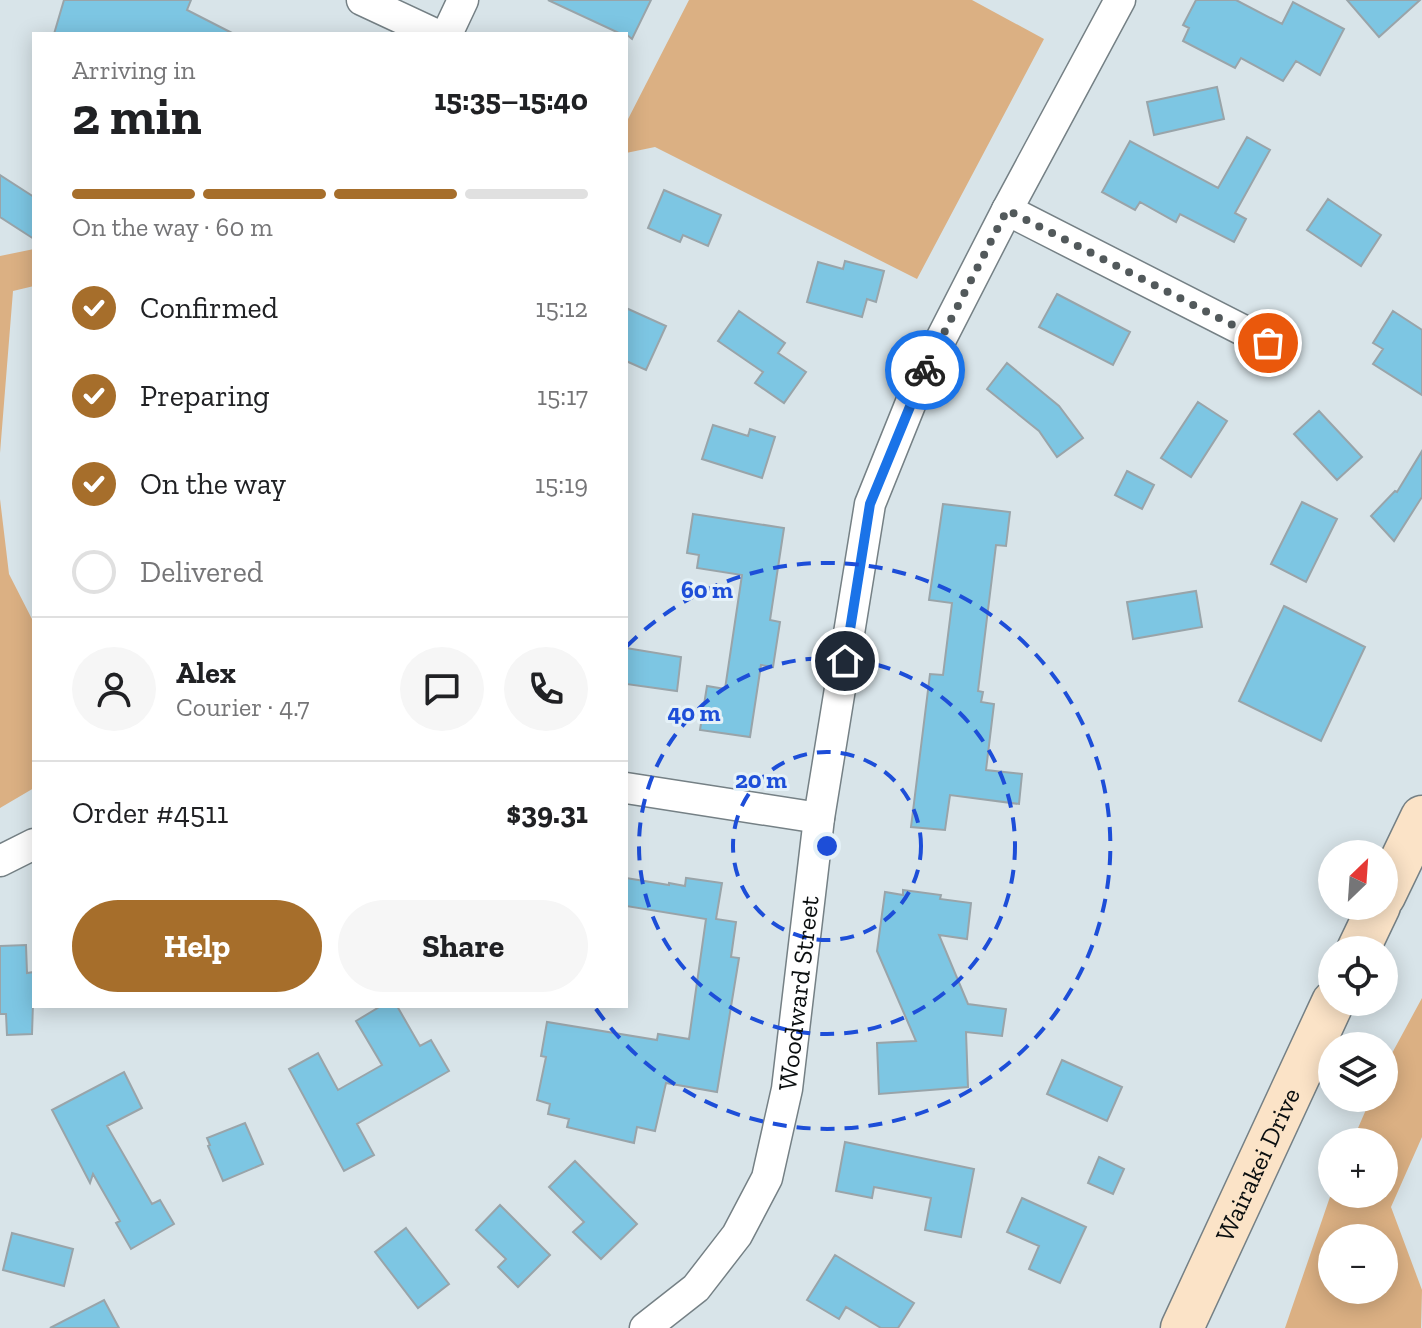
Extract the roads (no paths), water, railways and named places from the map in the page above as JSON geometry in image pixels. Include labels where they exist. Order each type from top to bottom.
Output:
[{"type":"main road","points":[[1398,867],[1422,817]]},
{"type":"main road","name":"Wairakei Drive","points":[[1182,1328],[1327,1016]]},
{"type":"street","points":[[362,0],[431,32]]},
{"type":"street","points":[[448,32],[463,0]]},
{"type":"street","name":"Woodward Street","points":[[645,1328],[696,1288],[737,1235],[767,1178],[787,1089],[819,818],[870,504],[920,380],[1120,0]]},
{"type":"street","points":[[1007,210],[1268,343]]},
{"type":"street","points":[[628,788],[819,818]]},
{"type":"street","points":[[0,861],[32,845]]}]
